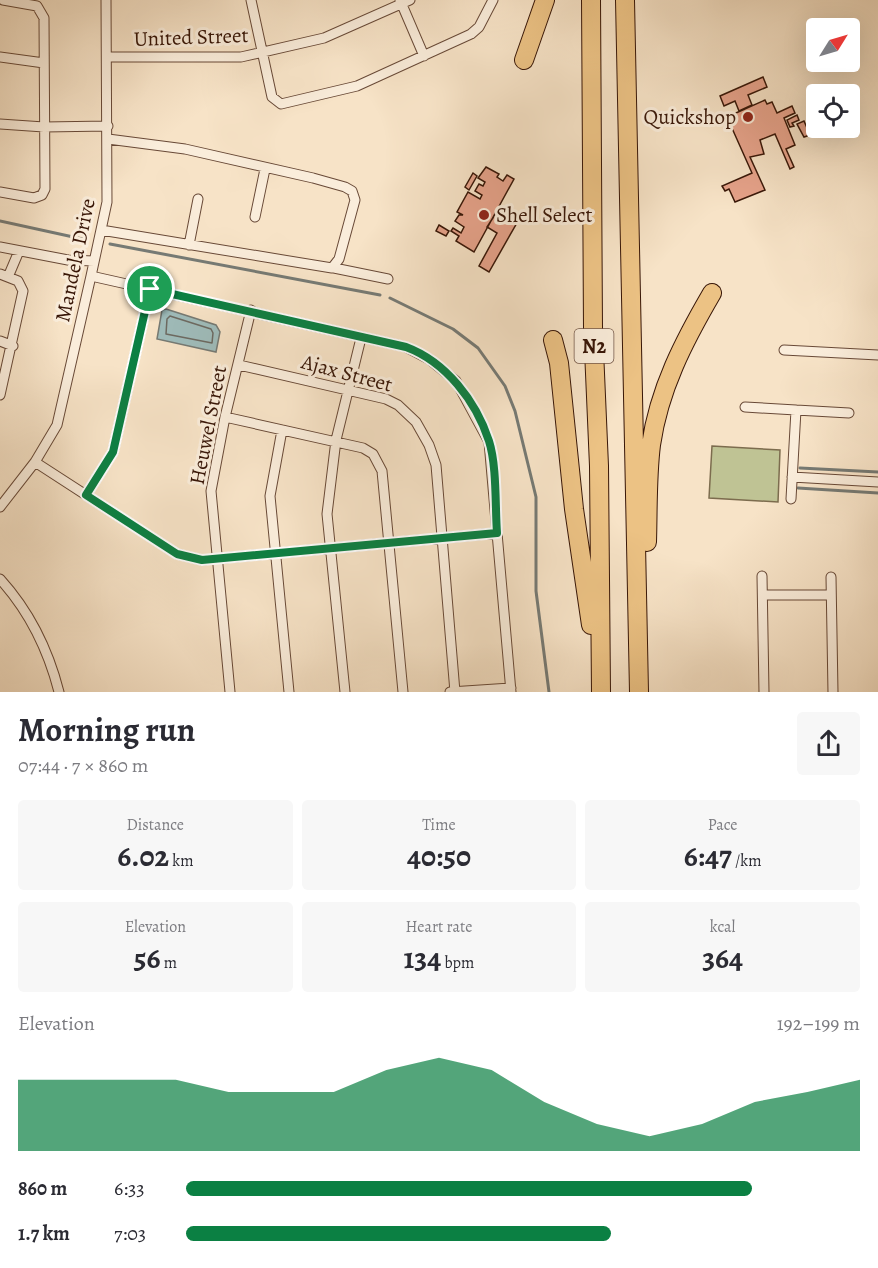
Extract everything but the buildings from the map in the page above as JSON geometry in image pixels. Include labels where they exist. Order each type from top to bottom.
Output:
[{"type":"highway","points":[[524,60],[545,0]]},
{"type":"highway","name":"N2","points":[[591,0],[593,327],[599,466],[601,692]]},
{"type":"highway","name":"N2","points":[[625,0],[640,692]]},
{"type":"highway","points":[[640,692],[651,443],[661,399],[674,364],[712,293]]},
{"type":"highway","points":[[553,340],[559,363],[574,509],[601,692]]},
{"type":"street","points":[[0,192],[34,198],[44,192],[44,18],[40,4],[3,0]]},
{"type":"street","name":"Mandela Drive","points":[[0,507],[4,494],[35,462],[51,437],[60,414],[107,202],[106,0]]},
{"type":"street","points":[[251,0],[273,97],[278,103],[284,104],[345,90],[476,31],[493,0]]},
{"type":"street","points":[[404,1],[424,56]]},
{"type":"street","name":"United Street","points":[[107,57],[241,57],[324,38],[404,1]]},
{"type":"street","points":[[0,57],[44,63]]},
{"type":"street","points":[[0,124],[44,127],[108,126]]},
{"type":"street","points":[[108,139],[185,149],[336,184],[352,191],[354,207],[339,259],[334,268]]},
{"type":"street","points":[[255,217],[265,168]]},
{"type":"street","points":[[189,246],[198,199]]},
{"type":"street","points":[[100,232],[334,268],[388,279]]},
{"type":"street","points":[[0,247],[68,260],[95,257]]},
{"type":"street","points":[[0,395],[13,346],[23,291],[18,281],[4,275],[19,250]]},
{"type":"street","points":[[91,276],[251,310],[417,351],[456,381],[489,442],[511,690],[449,692]]},
{"type":"street","points":[[86,495],[113,452],[150,289]]},
{"type":"street","name":"Heuwel Street","points":[[231,692],[211,491],[225,417],[251,310]]},
{"type":"street","points":[[345,692],[330,548],[328,497],[336,440],[361,338]]},
{"type":"street","points":[[0,341],[13,346]]},
{"type":"street","points":[[784,350],[878,355]]},
{"type":"street","name":"Ajax Street","points":[[239,365],[386,399],[410,415],[422,432],[436,465],[455,692]]},
{"type":"street","points":[[745,407],[849,413]]},
{"type":"street","points":[[791,499],[796,410]]},
{"type":"street","points":[[225,417],[336,440],[363,448],[378,462],[382,471],[391,542],[403,692]]},
{"type":"street","points":[[282,430],[270,496],[289,692]]},
{"type":"street","points":[[35,462],[177,554],[202,560],[497,533]]},
{"type":"street","points":[[792,477],[878,482]]},
{"type":"street","points":[[762,576],[764,692]]},
{"type":"street","points":[[831,577],[833,692]]},
{"type":"street","points":[[0,579],[15,596],[37,630],[48,654],[59,692]]},
{"type":"street","points":[[763,595],[831,595]]},
{"type":"green space","points":[[712,446],[780,450],[778,502],[709,498]]},
{"type":"water","points":[[166,309],[216,325],[220,332],[216,352],[157,339],[162,310]]},
{"type":"waterway","points":[[0,221],[87,240]]},
{"type":"waterway","points":[[110,244],[380,295]]},
{"type":"waterway","points":[[390,298],[453,329],[478,348],[505,386],[515,411],[536,497],[536,591],[549,692]]},
{"type":"waterway","points":[[800,468],[878,472]]},
{"type":"waterway","points":[[798,488],[878,493]]},
{"type":"place","name":"Quickshop","points":[[748,117]]},
{"type":"place","name":"Shell Select","points":[[484,215]]},
{"type":"route","points":[[150,289],[251,310],[406,347],[429,359],[456,381],[475,412],[489,442],[497,533],[202,560],[177,554],[86,495],[113,452],[150,289]]}]
